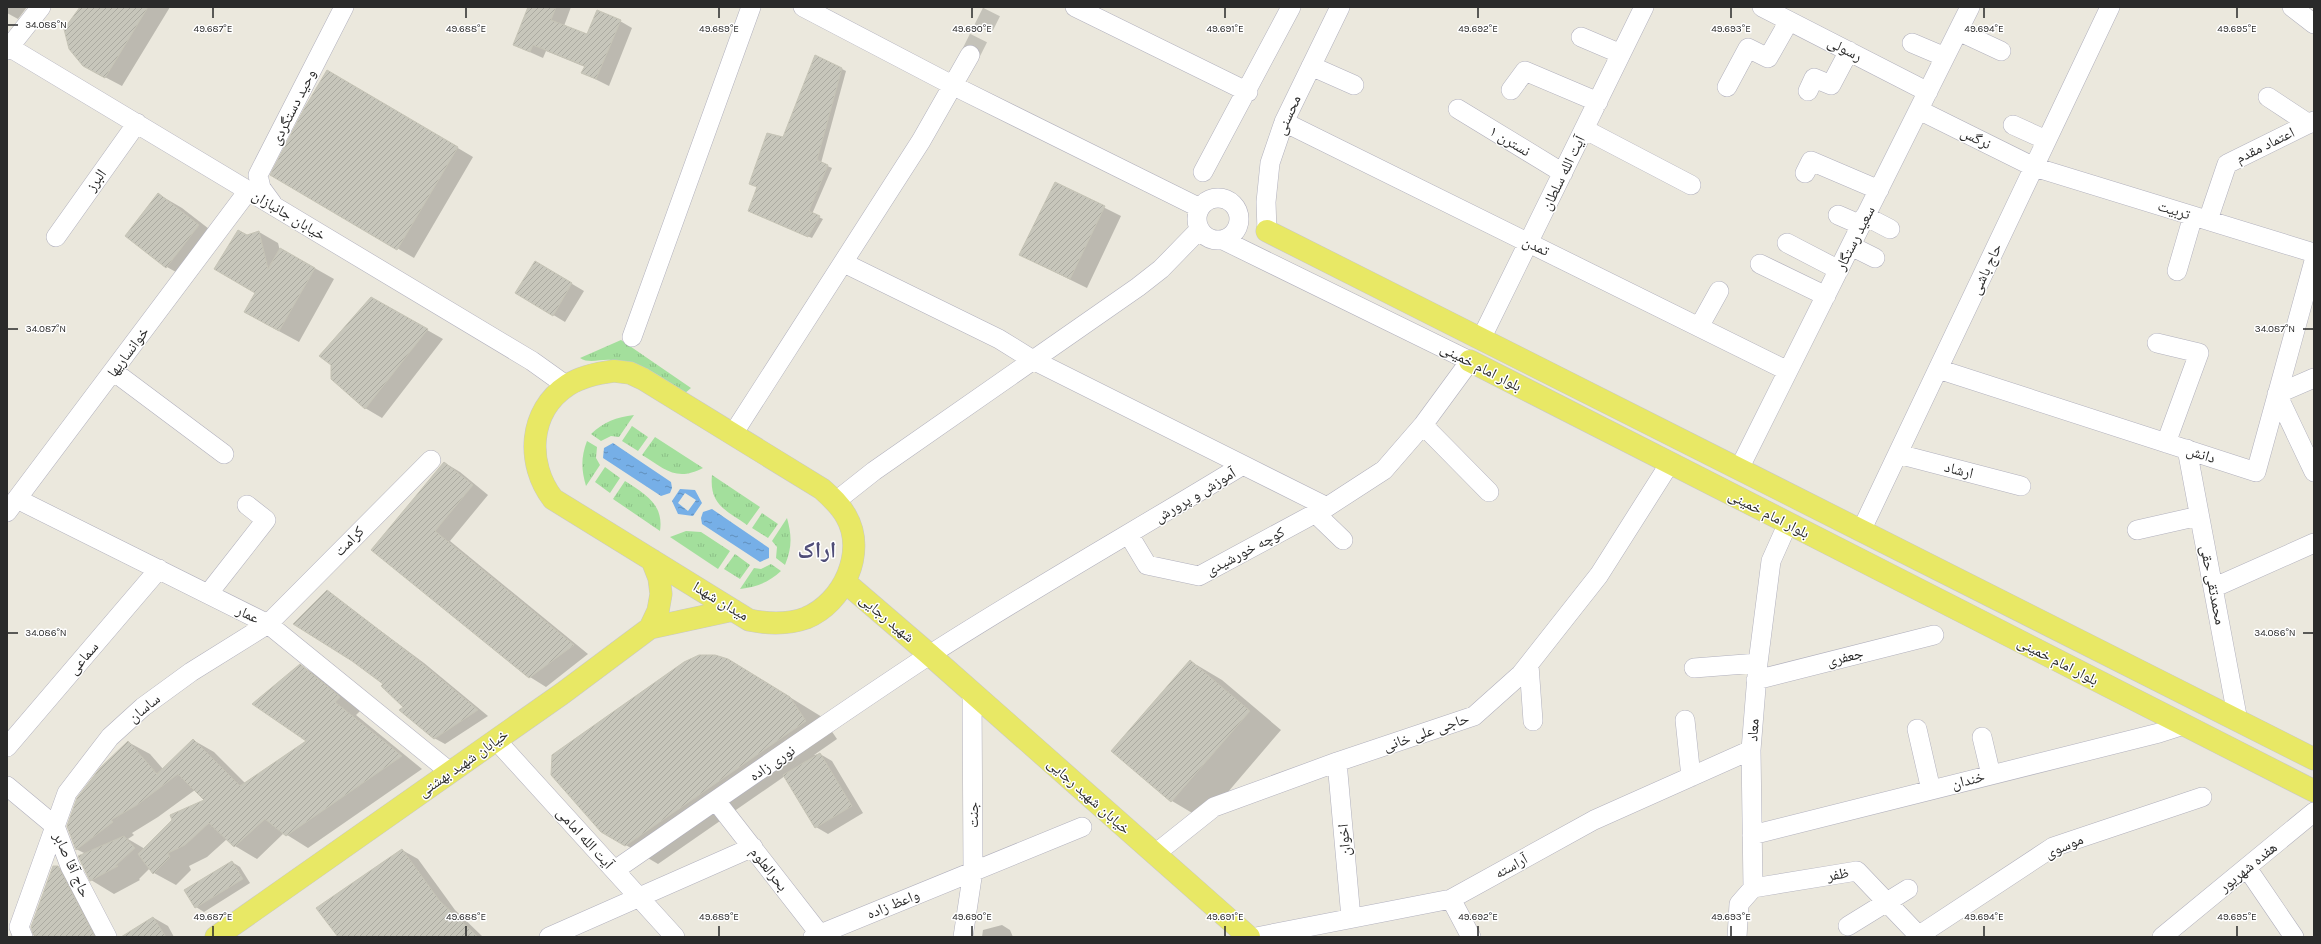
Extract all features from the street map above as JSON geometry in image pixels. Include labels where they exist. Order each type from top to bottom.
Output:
[{"type":"main road","name":"بلوار امام خمینی","points":[[1267,231],[2314,759]]},
{"type":"main road","name":"بلوار امام خمینی","points":[[1470,361],[2314,791]]},
{"type":"main road","name":"میدان شهدا","points":[[614,371],[630,373],[733,434],[822,489],[836,501],[847,516],[852,534],[850,568],[845,582],[834,597],[822,609],[806,618],[768,624],[749,620],[553,499],[544,487],[535,461],[534,447],[537,429],[544,411],[567,386],[592,374],[614,371]]},
{"type":"main road","name":"خیابان شهید بهشتی","points":[[216,937],[496,740],[650,628],[658,611],[661,594],[659,578],[652,560]]},
{"type":"main road","name":"شهید رجایی","points":[[845,582],[930,655]]},
{"type":"main road","points":[[650,628],[733,610]]},
{"type":"main road","name":"خیابان شهید رجایی","points":[[930,655],[1249,937]]},
{"type":"street","points":[[8,49],[41,7]]},
{"type":"street","name":"وحید دستگردی","points":[[274,206],[261,188],[258,174],[344,7]]},
{"type":"street","points":[[632,337],[751,7]]},
{"type":"street","points":[[803,7],[954,86],[1200,208]]},
{"type":"street","points":[[1075,7],[1248,92]]},
{"type":"street","points":[[1204,172],[1248,92],[1291,7]]},
{"type":"street","name":"محسنی","points":[[1267,231],[1266,202],[1270,163],[1284,122],[1340,7]]},
{"type":"street","name":"آیت الله سلطان","points":[[1481,339],[1644,7]]},
{"type":"street","name":"رسولی","points":[[1762,7],[1928,92]]},
{"type":"street","name":"سعید رستگار","points":[[1739,469],[1970,7]]},
{"type":"street","name":"حاج باشی","points":[[1861,531],[2110,7]]},
{"type":"street","points":[[2292,7],[2314,24]]},
{"type":"street","points":[[1727,87],[1748,48],[1768,58],[1789,21]]},
{"type":"street","points":[[1958,31],[2001,51]]},
{"type":"street","points":[[1581,37],[1621,54]]},
{"type":"street","points":[[1912,43],[1945,58]]},
{"type":"street","name":"خیابان جانبازان","points":[[8,49],[136,123],[274,206],[532,362],[567,386]]},
{"type":"street","points":[[1808,91],[1814,78],[1831,85],[1849,51]]},
{"type":"street","points":[[733,434],[844,263],[954,86],[970,55]]},
{"type":"street","points":[[1311,66],[1354,85]]},
{"type":"street","points":[[1511,90],[1525,71],[1598,102]]},
{"type":"street","points":[[2268,97],[2311,122]]},
{"type":"street","name":"نسترن ۱","points":[[1458,109],[1563,173]]},
{"type":"street","name":"نرگس","points":[[1919,110],[2034,167]]},
{"type":"street","name":"تمدن","points":[[1284,122],[1788,371]]},
{"type":"street","name":"اعتماد مقدم","points":[[2177,271],[2200,218],[2227,164],[2311,122]]},
{"type":"street","name":"البرز","points":[[56,236],[136,123]]},
{"type":"street","points":[[2013,125],[2046,140]]},
{"type":"street","points":[[1584,129],[1691,185]]},
{"type":"street","points":[[1805,173],[1811,161],[1879,190]]},
{"type":"street","name":"تربیت","points":[[2034,167],[2314,253]]},
{"type":"street","name":"خوانساریها","points":[[12,505],[248,191]]},
{"type":"street","points":[[1219,198],[1230,202],[1239,214],[1236,230],[1223,240],[1207,237],[1199,230],[1197,219],[1200,208],[1208,201],[1219,198]]},
{"type":"street","name":"بلوار امام خمینی","points":[[1239,214],[1267,231]]},
{"type":"street","points":[[1838,215],[1890,229]]},
{"type":"street","points":[[836,501],[874,471],[1161,269],[1199,230]]},
{"type":"street","name":"بلوار امام خمینی","points":[[1223,240],[1470,361]]},
{"type":"street","points":[[1787,243],[1839,270]]},
{"type":"street","points":[[1851,246],[1875,258]]},
{"type":"street","name":"دانش","points":[[1938,369],[2256,472],[2314,261]]},
{"type":"street","points":[[844,263],[999,339],[1033,360],[1244,465]]},
{"type":"street","points":[[1760,264],[1826,296]]},
{"type":"street","points":[[1699,326],[1719,291]]},
{"type":"street","points":[[2157,343],[2199,353],[2166,443]]},
{"type":"street","points":[[1321,510],[1384,470],[1423,425],[1470,361]]},
{"type":"street","points":[[113,371],[224,454]]},
{"type":"street","points":[[2314,378],[2277,394],[2314,472]]},
{"type":"street","points":[[1423,425],[1489,492]]},
{"type":"street","name":"محمدتقی حقی","points":[[2187,449],[2238,721]]},
{"type":"street","name":"ارشاد","points":[[1898,454],[2021,486]]},
{"type":"street","name":"کرامت","points":[[268,624],[431,460]]},
{"type":"street","name":"حاجی علی خانی","points":[[1155,854],[1214,807],[1337,762],[1474,716],[1521,674],[1599,575],[1670,463]]},
{"type":"street","name":"آموزش و پرورش","points":[[930,655],[1047,581],[1129,535],[1244,465],[1321,510],[1343,540]]},
{"type":"street","name":"عمار","points":[[12,505],[159,569],[268,624],[450,772]]},
{"type":"street","points":[[208,594],[266,520],[247,505]]},
{"type":"street","name":"کوچه خورشیدی","points":[[1129,535],[1147,565],[1199,576],[1321,510]]},
{"type":"street","points":[[2137,530],[2199,516]]},
{"type":"street","name":"معاد","points":[[1753,888],[1751,750],[1757,672],[1771,561],[1788,523]]},
{"type":"street","points":[[2213,588],[2314,543]]},
{"type":"street","name":"سماعی","points":[[7,747],[159,569]]},
{"type":"street","name":"ساسان","points":[[23,937],[19,927],[67,793],[110,737],[143,708],[191,672],[268,624]]},
{"type":"street","name":"جعفری","points":[[1694,668],[1757,672],[1934,635]]},
{"type":"street","name":"نوری زاده","points":[[615,870],[930,655]]},
{"type":"street","points":[[1528,665],[1533,720]]},
{"type":"street","name":"جنت","points":[[963,937],[973,871],[972,692]]},
{"type":"street","points":[[1685,720],[1691,777]]},
{"type":"street","name":"خندان","points":[[1752,835],[2184,725]]},
{"type":"street","points":[[1917,729],[1931,790]]},
{"type":"street","points":[[1982,737],[1991,775]]},
{"type":"street","name":"آیت الله امامی","points":[[496,740],[675,937]]},
{"type":"street","name":"آراسته","points":[[1256,937],[1451,899],[1594,820],[1751,750]]},
{"type":"street","name":"اخوان","points":[[1337,762],[1352,918]]},
{"type":"street","name":"حاج آقا صابر","points":[[7,786],[55,826],[70,866],[107,937]]},
{"type":"street","name":"موسوی","points":[[1919,936],[2053,847],[2202,797]]},
{"type":"street","name":"بحرالعلوم","points":[[716,801],[753,847],[818,936]]},
{"type":"street","name":"هفده شهریور","points":[[2162,937],[2314,812]]},
{"type":"street","name":"واعظ زاده","points":[[818,936],[1082,827]]},
{"type":"street","points":[[549,937],[753,847]]},
{"type":"street","points":[[2247,868],[2294,937]]},
{"type":"street","name":"ظفر","points":[[1753,888],[1857,871],[1919,936]]},
{"type":"street","points":[[1737,937],[1739,904],[1753,888]]},
{"type":"street","points":[[1848,926],[1908,889]]},
{"type":"street","points":[[1451,899],[1471,937]]},
{"type":"green space","points":[[621,340],[691,388],[684,394],[668,381],[650,371],[621,361],[587,361],[580,358]]},
{"type":"green space","points":[[634,415],[619,437],[611,436],[601,441],[591,434],[601,426],[611,421]]},
{"type":"green space","points":[[632,426],[648,437],[638,451],[622,441]]},
{"type":"green space","points":[[655,437],[703,468],[694,472],[678,474],[664,469],[642,455]]},
{"type":"green space","points":[[587,441],[597,447],[596,458],[600,465],[586,486],[582,463]]},
{"type":"green space","points":[[605,467],[620,478],[610,493],[595,482]]},
{"type":"green space","points":[[712,475],[760,507],[747,525],[720,506],[713,493]]},
{"type":"green space","points":[[625,481],[646,495],[652,501],[659,514],[660,531],[613,499]]},
{"type":"green space","points":[[762,513],[778,524],[768,538],[752,528]]},
{"type":"green space","points":[[787,518],[790,531],[790,542],[789,553],[785,565],[776,558],[777,547],[772,541]]},
{"type":"green space","points":[[686,531],[701,532],[730,551],[718,569],[670,537]]},
{"type":"green space","points":[[735,554],[750,565],[740,579],[724,569]]},
{"type":"green space","points":[[771,564],[781,571],[762,583],[752,587],[740,589],[754,568],[761,569]]},
{"type":"water","points":[[613,443],[671,482],[672,488],[670,493],[661,496],[603,458],[604,448]]},
{"type":"water","points":[[680,489],[695,490],[702,503],[693,516],[678,514],[672,501]],"holes":[[[685,493],[696,500],[688,511],[678,503]]]},
{"type":"water","points":[[712,509],[769,548],[769,558],[760,562],[702,524],[701,518],[703,512]]},
{"type":"building","points":[[80,7],[148,7],[105,78],[83,66],[69,49],[64,29]]},
{"type":"building","points":[[528,7],[556,7],[551,20],[587,34],[597,10],[621,20],[596,79],[581,73],[585,66],[533,45],[530,52],[513,45]]},
{"type":"building","points":[[815,55],[842,68],[817,160],[828,165],[809,211],[820,216],[808,237],[748,211],[757,187],[749,184],[767,133],[783,137]]},
{"type":"building","points":[[327,70],[458,147],[397,250],[270,175],[304,109]]},
{"type":"building","points":[[1055,182],[1105,206],[1070,279],[1019,255]]},
{"type":"building","points":[[158,193],[199,225],[166,268],[125,236]]},
{"type":"building","points":[[238,230],[247,235],[259,231],[268,269],[280,248],[315,268],[279,331],[244,312],[255,293],[214,269]]},
{"type":"building","points":[[535,261],[572,283],[553,316],[515,293]]},
{"type":"building","points":[[371,297],[428,329],[365,409],[331,379],[331,365],[319,356]]},
{"type":"building","points":[[444,462],[473,485],[435,531],[574,645],[529,678],[371,550]]},
{"type":"building","points":[[327,590],[413,656],[478,710],[434,739],[399,710],[403,707],[381,686],[383,684],[352,661],[293,624]]},
{"type":"building","points":[[699,655],[715,655],[728,659],[790,697],[806,721],[625,846],[601,832],[551,775],[552,755],[684,662]]},
{"type":"building","points":[[1190,660],[1250,711],[1171,802],[1111,751]]},
{"type":"building","points":[[300,664],[340,697],[335,702],[402,756],[286,836],[265,819],[234,847],[209,823],[185,845],[168,853],[170,857],[153,874],[138,854],[172,820],[170,815],[204,800],[178,774],[137,805],[111,820],[113,822],[76,850],[67,826],[77,798],[100,768],[128,741],[157,774],[193,739],[240,786],[306,741],[252,704]]},
{"type":"building","points":[[820,753],[852,806],[815,828],[783,775]]},
{"type":"building","points":[[124,836],[135,848],[115,866],[118,866],[90,881],[78,856]]},
{"type":"building","points":[[402,849],[439,900],[478,937],[338,937],[316,908]]},
{"type":"building","points":[[232,861],[243,879],[195,908],[184,890]]},
{"type":"building","points":[[53,866],[58,866],[95,937],[38,937],[33,934],[31,927]]},
{"type":"building","points":[[153,917],[166,937],[121,937]]},
{"type":"tunnel","points":[[970,55],[994,7]]},
{"type":"district","name":"اراک","points":[[817,550]]}]
